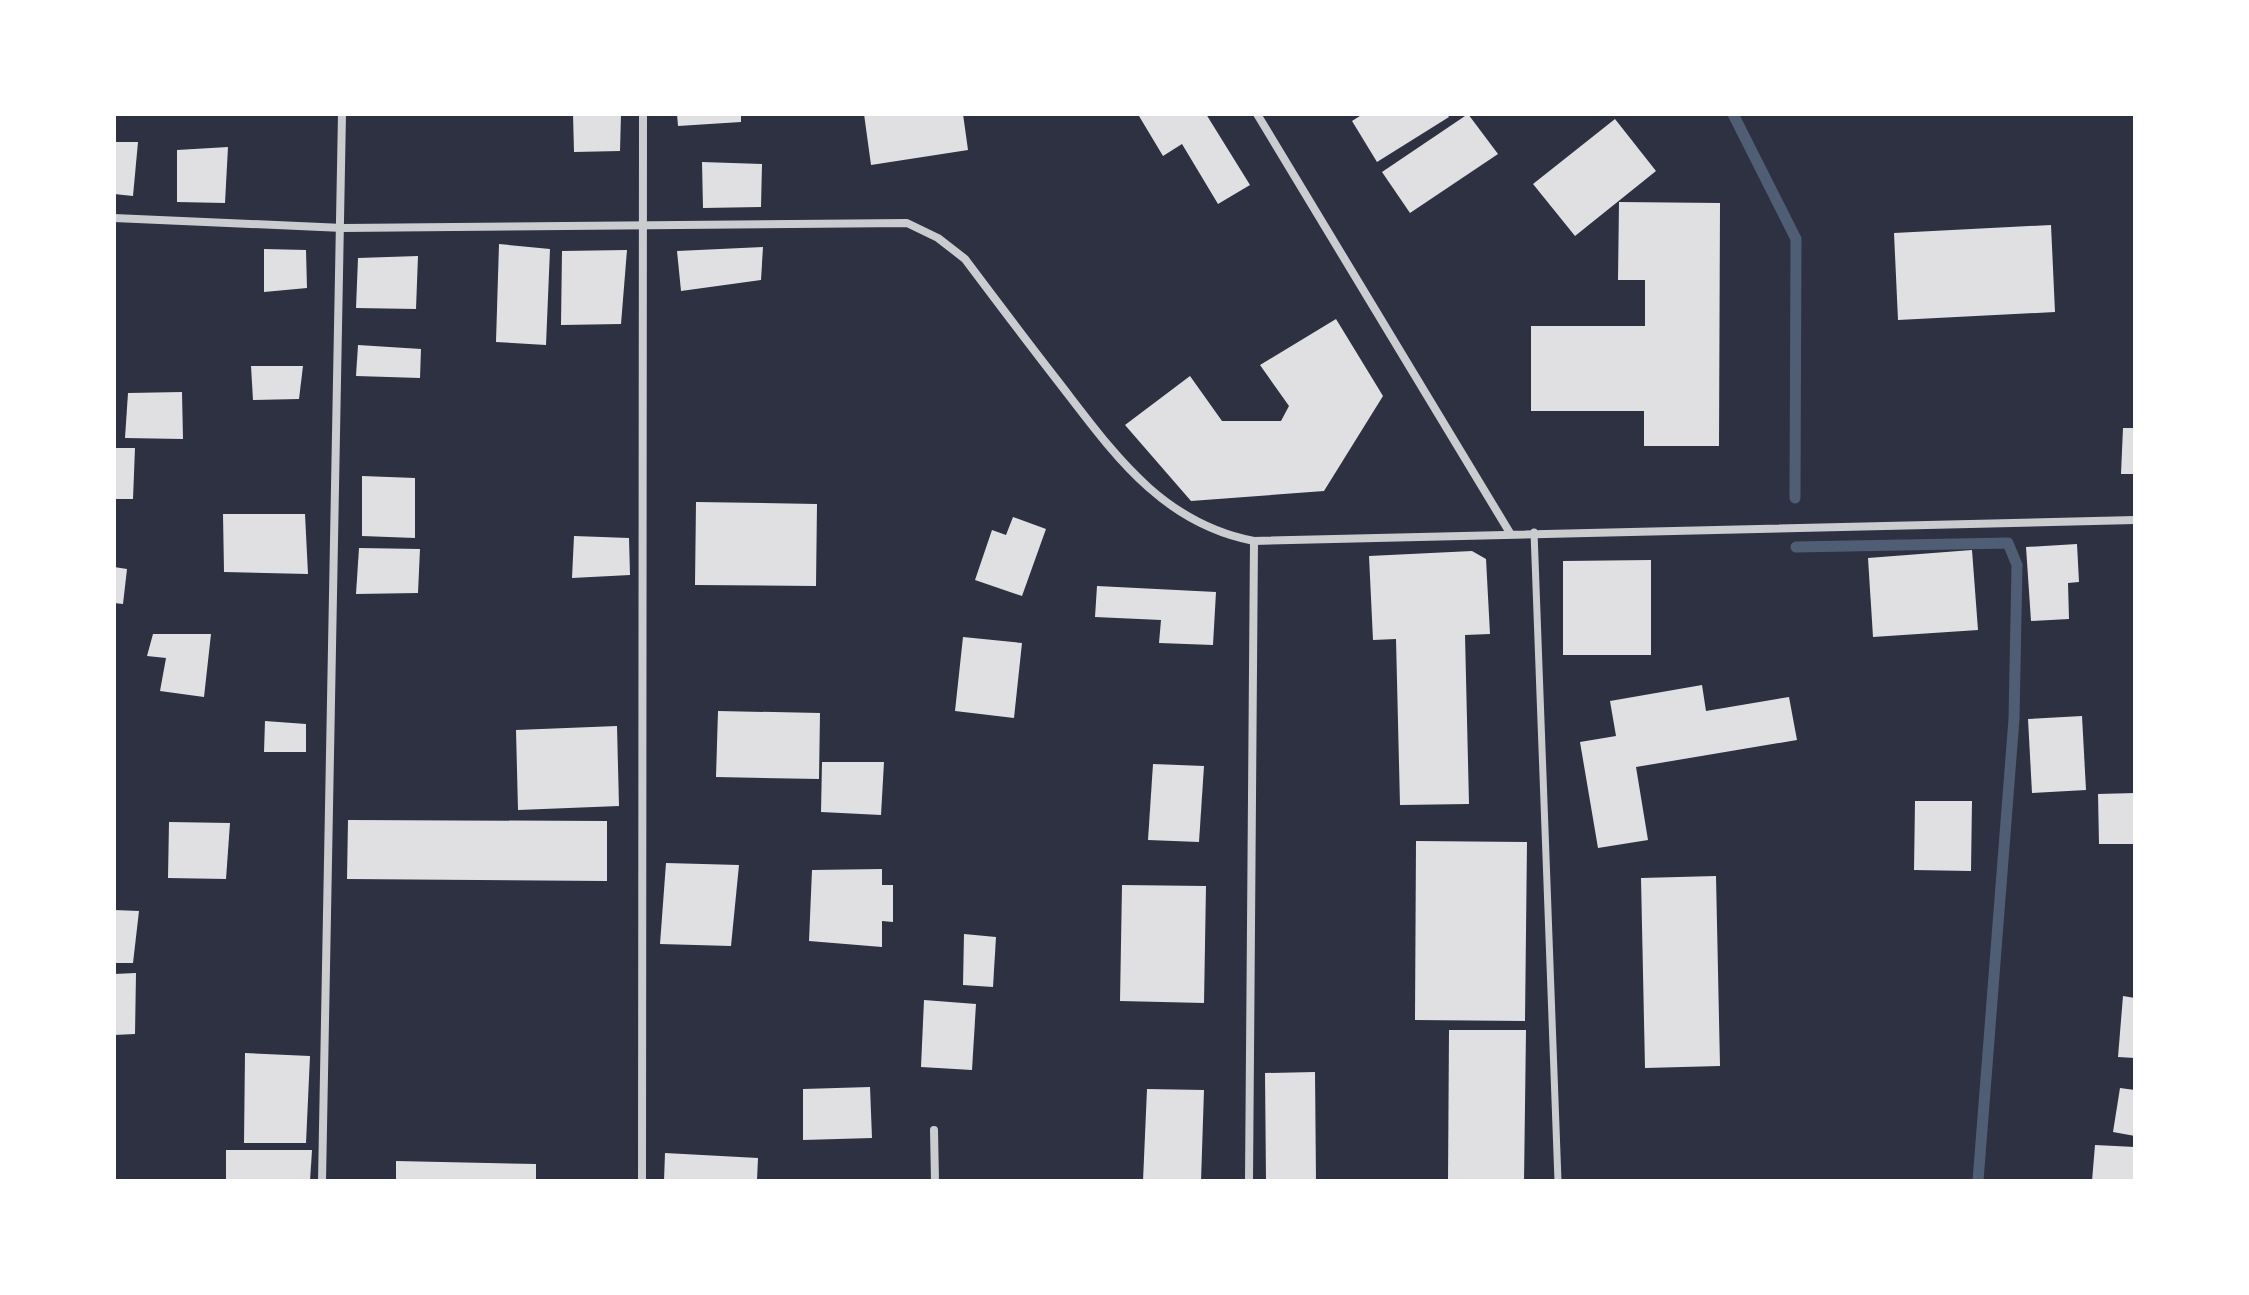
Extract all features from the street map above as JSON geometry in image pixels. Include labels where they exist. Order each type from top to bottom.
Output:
[{"type":"street","points":[[322,1181],[343,228],[342,114]]},
{"type":"street","points":[[642,1181],[643,114]]},
{"type":"street","points":[[1257,114],[1510,533]]},
{"type":"street","points":[[114,218],[343,228],[907,223],[938,238],[965,259],[1127,471],[1185,516],[1224,535],[1254,541],[2135,520]]},
{"type":"street","points":[[1534,532],[1558,1181]]},
{"type":"street","points":[[1249,1181],[1254,541]]},
{"type":"street","points":[[934,1130],[935,1181]]},
{"type":"building","points":[[573,114],[621,114],[620,151],[574,152]]},
{"type":"building","points":[[677,114],[741,114],[741,122],[678,126]]},
{"type":"building","points":[[864,114],[963,114],[968,150],[871,165]]},
{"type":"building","points":[[1206,114],[1250,185],[1218,204],[1182,144],[1163,156],[1139,116]]},
{"type":"building","points":[[1363,114],[1447,114],[1449,117],[1377,162],[1352,121]]},
{"type":"building","points":[[1468,114],[1498,154],[1410,213],[1382,172]]},
{"type":"building","points":[[1615,119],[1656,171],[1575,236],[1533,184]]},
{"type":"building","points":[[114,142],[138,142],[133,196],[114,194]]},
{"type":"building","points":[[228,147],[225,203],[177,202],[177,150]]},
{"type":"building","points":[[702,162],[762,164],[761,207],[703,208]]},
{"type":"building","points":[[1619,202],[1720,203],[1719,446],[1644,446],[1644,411],[1531,411],[1531,326],[1645,326],[1645,280],[1618,280]]},
{"type":"building","points":[[2051,225],[2055,312],[1898,320],[1894,233]]},
{"type":"building","points":[[499,244],[550,249],[546,345],[496,342]]},
{"type":"building","points":[[763,247],[761,280],[681,291],[677,251]]},
{"type":"building","points":[[264,249],[306,250],[307,288],[264,292]]},
{"type":"building","points":[[627,250],[621,324],[561,325],[562,251]]},
{"type":"building","points":[[418,256],[416,309],[356,308],[358,258]]},
{"type":"building","points":[[1336,319],[1383,396],[1324,491],[1191,501],[1125,425],[1190,376],[1222,421],[1281,421],[1289,406],[1260,365]]},
{"type":"building","points":[[358,345],[421,349],[420,378],[356,376]]},
{"type":"building","points":[[251,366],[303,366],[299,399],[253,400]]},
{"type":"building","points":[[182,392],[183,439],[125,438],[128,393]]},
{"type":"building","points":[[2123,428],[2135,428],[2135,474],[2121,474]]},
{"type":"building","points":[[114,448],[135,448],[133,499],[114,499]]},
{"type":"building","points":[[362,476],[415,478],[415,538],[362,536]]},
{"type":"building","points":[[696,502],[817,504],[816,586],[695,585]]},
{"type":"building","points":[[223,514],[305,514],[308,574],[224,572]]},
{"type":"building","points":[[1013,517],[1046,529],[1022,596],[975,580],[992,530],[1006,535]]},
{"type":"building","points":[[574,536],[629,538],[630,575],[572,578]]},
{"type":"building","points":[[2077,544],[2079,582],[2068,583],[2069,619],[2031,621],[2026,547]]},
{"type":"building","points":[[359,548],[420,549],[418,593],[356,594]]},
{"type":"building","points":[[1972,550],[1978,630],[1873,637],[1868,558]]},
{"type":"building","points":[[1472,551],[1486,559],[1490,634],[1465,635],[1469,804],[1400,805],[1396,639],[1373,640],[1369,556]]},
{"type":"building","points":[[1651,560],[1651,655],[1563,655],[1563,561]]},
{"type":"building","points":[[114,567],[127,569],[123,604],[114,603]]},
{"type":"building","points":[[1097,586],[1216,592],[1213,645],[1159,643],[1161,620],[1095,617]]},
{"type":"building","points":[[153,634],[211,634],[204,697],[160,691],[166,658],[147,656]]},
{"type":"building","points":[[963,637],[1022,643],[1014,718],[955,711]]},
{"type":"building","points":[[1702,685],[1706,711],[1789,697],[1797,740],[1636,767],[1648,840],[1598,848],[1580,742],[1616,736],[1610,701]]},
{"type":"building","points":[[718,711],[820,713],[819,779],[716,777]]},
{"type":"building","points":[[2082,716],[2086,790],[2032,793],[2028,719]]},
{"type":"building","points":[[265,721],[306,724],[306,752],[264,752]]},
{"type":"building","points":[[617,726],[619,806],[518,810],[516,730]]},
{"type":"building","points":[[822,762],[884,762],[881,815],[821,812]]},
{"type":"building","points":[[1153,764],[1204,766],[1199,842],[1148,840]]},
{"type":"building","points":[[2135,793],[2135,844],[2099,844],[2098,794]]},
{"type":"building","points":[[1915,801],[1972,801],[1971,871],[1914,870]]},
{"type":"building","points":[[348,820],[607,821],[607,881],[347,879]]},
{"type":"building","points":[[169,822],[230,823],[226,879],[168,878]]},
{"type":"building","points":[[1416,841],[1527,842],[1525,1021],[1415,1020]]},
{"type":"building","points":[[666,863],[739,865],[731,946],[660,944]]},
{"type":"building","points":[[882,869],[882,885],[893,885],[893,922],[882,921],[882,947],[809,941],[812,870]]},
{"type":"building","points":[[1716,876],[1720,1066],[1645,1068],[1641,878]]},
{"type":"building","points":[[1122,885],[1206,886],[1204,1003],[1120,1001]]},
{"type":"building","points":[[114,910],[139,911],[133,963],[114,963]]},
{"type":"building","points":[[964,934],[996,937],[993,987],[963,985]]},
{"type":"building","points":[[136,973],[135,1034],[114,1035],[114,974]]},
{"type":"building","points":[[2123,996],[2135,998],[2135,1058],[2118,1057]]},
{"type":"building","points":[[924,1000],[976,1004],[972,1070],[921,1067]]},
{"type":"building","points":[[1449,1030],[1526,1030],[1524,1181],[1448,1181]]},
{"type":"building","points":[[245,1053],[310,1056],[306,1143],[244,1143]]},
{"type":"building","points":[[1315,1072],[1316,1181],[1266,1181],[1265,1073]]},
{"type":"building","points":[[870,1087],[872,1138],[803,1140],[803,1089]]},
{"type":"building","points":[[2120,1088],[2135,1090],[2135,1136],[2113,1132]]},
{"type":"building","points":[[1147,1089],[1204,1090],[1201,1181],[1143,1181]]},
{"type":"building","points":[[2095,1145],[2135,1147],[2135,1181],[2092,1181]]},
{"type":"building","points":[[226,1150],[312,1150],[310,1181],[226,1181]]},
{"type":"building","points":[[665,1153],[758,1158],[757,1181],[664,1181]]},
{"type":"building","points":[[396,1161],[536,1164],[536,1181],[396,1181]]},
{"type":"waterway","points":[[1733,114],[1796,239],[1795,498]]},
{"type":"waterway","points":[[1796,547],[2008,543],[2017,565],[2014,719],[1978,1181]]}]
